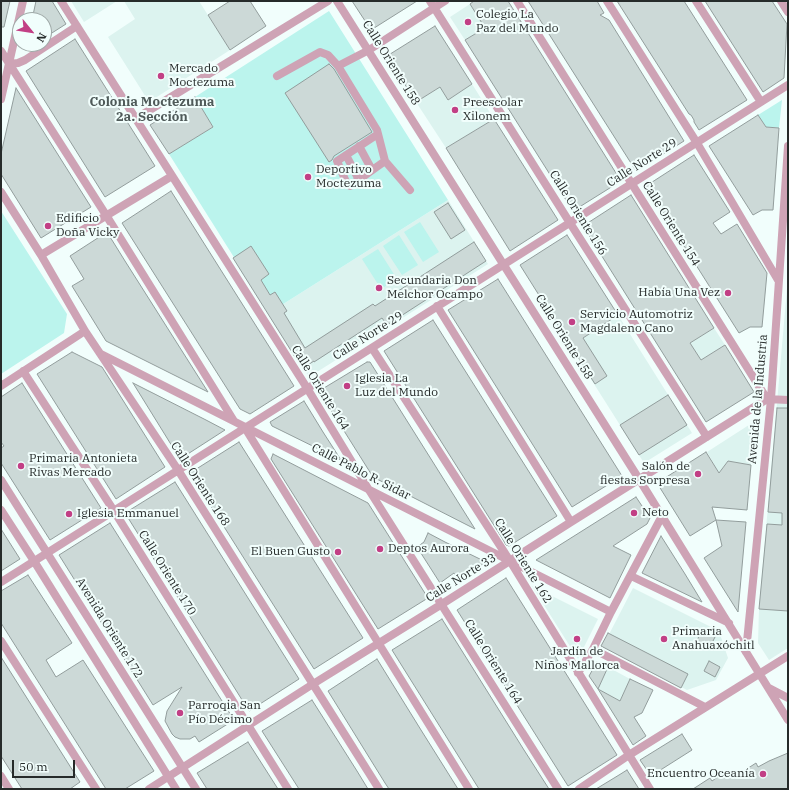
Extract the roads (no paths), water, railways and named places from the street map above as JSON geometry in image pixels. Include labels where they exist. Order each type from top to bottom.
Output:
[{"type":"street","points":[[1,99],[23,1]]},
{"type":"street","name":"Calle Oriente 164","points":[[61,1],[307,388],[369,490],[558,789]]},
{"type":"street","points":[[135,119],[328,1]]},
{"type":"street","name":"Calle Oriente 158","points":[[337,1],[639,479],[788,720]]},
{"type":"street","points":[[338,66],[369,50],[432,4],[445,1]]},
{"type":"street","name":"Calle Oriente 154","points":[[517,1],[769,399]]},
{"type":"street","points":[[607,1],[697,143],[778,280]]},
{"type":"street","points":[[696,1],[761,102]]},
{"type":"street","points":[[781,1],[788,12]]},
{"type":"street","name":"Calle Oriente 156","points":[[432,4],[707,437]]},
{"type":"street","points":[[9,64],[18,63],[25,60],[76,26]]},
{"type":"street","points":[[1,51],[106,214],[234,421]]},
{"type":"street","points":[[277,76],[320,52],[328,55],[338,66],[377,130],[385,161],[410,190]]},
{"type":"street","name":"Calle Norte 29","points":[[1,582],[788,85]]},
{"type":"street","points":[[378,134],[337,161],[347,184],[350,186],[385,161]]},
{"type":"street","points":[[359,146],[372,170]]},
{"type":"street","name":"Avenida de la Industria","points":[[746,652],[769,399],[788,146]]},
{"type":"street","points":[[346,155],[359,180]]},
{"type":"street","points":[[41,255],[106,214],[172,176]]},
{"type":"street","name":"Calle Oriente 168","points":[[1,192],[41,255],[85,331],[178,470],[379,789]]},
{"type":"street","points":[[437,306],[570,522]]},
{"type":"street","points":[[1,386],[85,331]]},
{"type":"street","name":"Calle Oriente 162","points":[[372,348],[510,562],[650,789]]},
{"type":"street","name":"Calle Pablo R. Sidar","points":[[100,354],[611,612]]},
{"type":"street","name":"Calle Oriente 170","points":[[23,371],[114,511],[288,789]]},
{"type":"street","points":[[769,399],[788,400]]},
{"type":"street","name":"Calle Norte 33","points":[[149,789],[378,643],[510,562],[570,522],[769,399]]},
{"type":"street","points":[[245,427],[469,789]]},
{"type":"street","name":"Avenida Oriente 172","points":[[1,480],[196,789]]},
{"type":"street","points":[[1,510],[176,789]]},
{"type":"street","points":[[578,673],[593,649],[662,516]]},
{"type":"street","points":[[631,576],[729,624]]},
{"type":"street","points":[[1,641],[96,789]]},
{"type":"street","points":[[593,649],[705,707]]},
{"type":"street","points":[[579,789],[629,755],[788,656]]},
{"type":"street","points":[[768,688],[788,698]]},
{"type":"street","points":[[1,776],[9,789]]},
{"type":"place","name":"Colegio La Paz del Mundo","points":[[468,22]]},
{"type":"place","name":"Mercado Moctezuma","points":[[161,76]]},
{"type":"place","name":"Preescolar Xilonem","points":[[455,110]]},
{"type":"place","name":"Deportivo Moctezuma","points":[[308,177]]},
{"type":"place","name":"Edificio Doña Vicky","points":[[48,226]]},
{"type":"place","name":"Secundaria Don Melchor Ocampo","points":[[379,288]]},
{"type":"place","name":"Había Una Vez","points":[[728,293]]},
{"type":"place","name":"Servicio Automotriz Magdaleno Cano","points":[[572,322]]},
{"type":"place","name":"Iglesia La Luz del Mundo","points":[[347,386]]},
{"type":"place","name":"Primaria Antonieta Rivas Mercado","points":[[21,466]]},
{"type":"place","name":"Salón de fiestas Sorpresa","points":[[698,474]]},
{"type":"place","name":"Neto","points":[[634,513]]},
{"type":"place","name":"Iglesia Emmanuel","points":[[69,514]]},
{"type":"place","name":"Deptos Aurora","points":[[380,549]]},
{"type":"place","name":"El Buen Gusto","points":[[338,552]]},
{"type":"place","name":"Jardín de Niños Mallorca","points":[[577,639]]},
{"type":"place","name":"Primaria Anahuaxóchitl","points":[[664,639]]},
{"type":"place","name":"Parroqia San Pío Décimo","points":[[180,713]]},
{"type":"place","name":"Encuentro Oceanía","points":[[763,774]]},
{"type":"district","name":"Colonia Moctezuma 2a. Sección","points":[[152,110]]}]
